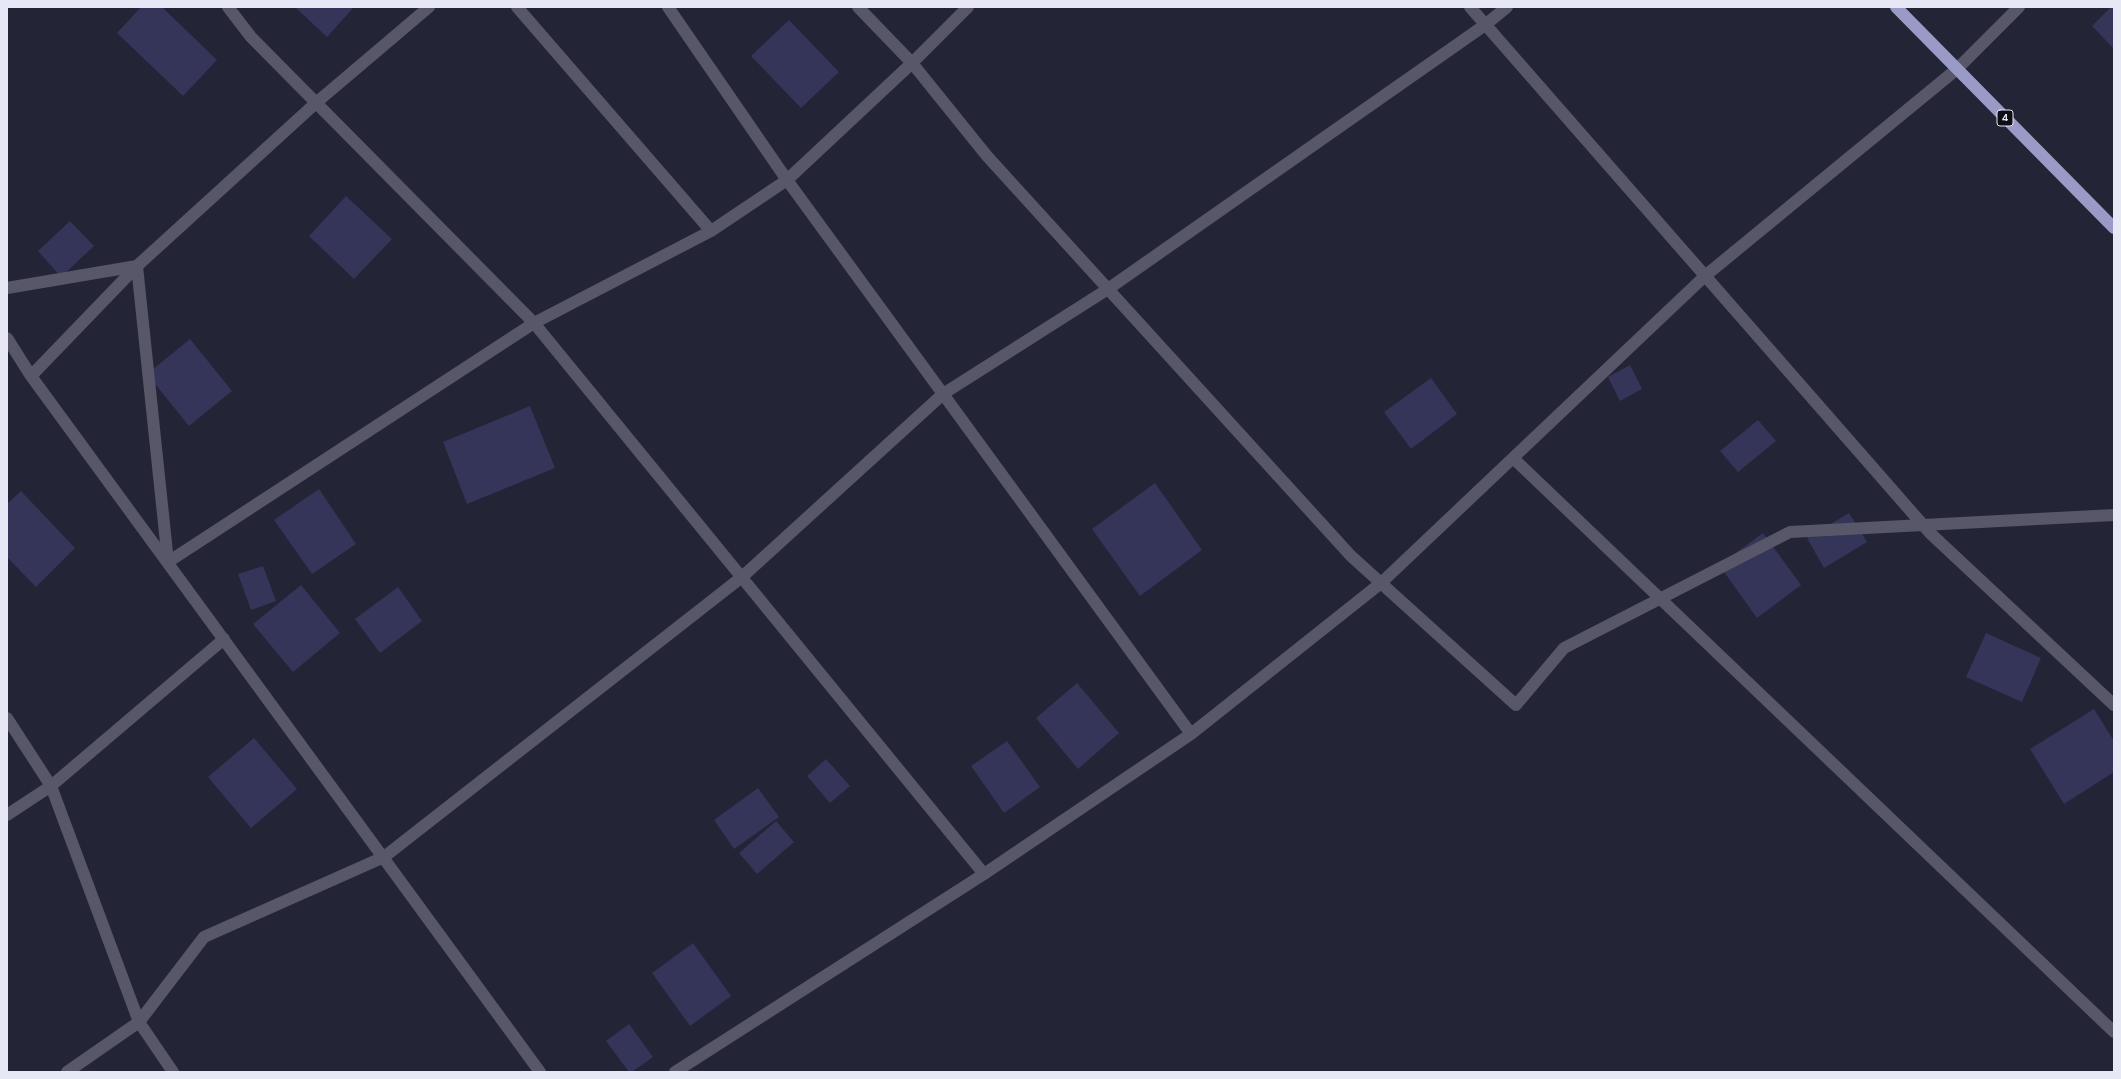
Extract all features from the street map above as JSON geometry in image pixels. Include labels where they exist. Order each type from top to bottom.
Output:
[{"type":"highway","name":"4","points":[[1896,7],[2114,228]]},
{"type":"street","points":[[228,7],[252,38],[534,323],[984,874]]},
{"type":"street","points":[[31,376],[137,266],[317,102],[429,7]]},
{"type":"street","points":[[517,7],[711,231]]},
{"type":"street","points":[[668,7],[787,180],[1191,734]]},
{"type":"street","points":[[858,7],[912,63],[987,156],[1351,556],[1516,705],[1564,648],[1790,532],[2114,515]]},
{"type":"street","points":[[168,562],[534,323],[711,231],[787,180],[912,63],[968,7]]},
{"type":"street","points":[[1470,7],[1923,525],[2114,705]]},
{"type":"street","points":[[67,1072],[139,1022],[204,937],[384,857],[742,577],[943,394],[1108,289],[1485,25],[1507,7]]},
{"type":"street","points":[[675,1072],[984,874],[1191,734],[1381,583],[1705,276],[1957,69],[2019,7]]},
{"type":"street","points":[[7,288],[137,266]]},
{"type":"street","points":[[137,266],[168,562]]},
{"type":"street","points":[[7,338],[31,376],[540,1072]]},
{"type":"street","points":[[1513,458],[2114,1032]]},
{"type":"street","points":[[7,815],[51,786],[224,639]]},
{"type":"street","points":[[7,718],[51,786],[139,1022],[174,1072]]},
{"type":"building","points":[[141,7],[162,7],[217,60],[183,96],[117,33]]},
{"type":"building","points":[[295,7],[354,7],[327,37]]},
{"type":"building","points":[[2111,7],[2114,7],[2114,49],[2092,26]]},
{"type":"building","points":[[789,20],[839,72],[801,108],[751,56]]},
{"type":"building","points":[[346,196],[392,239],[354,279],[309,236]]},
{"type":"building","points":[[70,221],[94,246],[61,277],[38,251]]},
{"type":"building","points":[[190,339],[232,391],[189,426],[147,374]]},
{"type":"building","points":[[1630,365],[1642,389],[1620,401],[1608,377]]},
{"type":"building","points":[[1431,378],[1457,414],[1411,449],[1384,412]]},
{"type":"building","points":[[530,406],[555,468],[467,504],[443,442]]},
{"type":"building","points":[[1758,420],[1776,441],[1738,472],[1720,451]]},
{"type":"building","points":[[1155,483],[1202,550],[1140,596],[1092,529]]},
{"type":"building","points":[[319,489],[356,544],[312,574],[274,520]]},
{"type":"building","points":[[21,491],[75,548],[36,587],[7,557],[7,504]]},
{"type":"building","points":[[1849,513],[1867,542],[1824,568],[1807,538]]},
{"type":"building","points":[[1763,533],[1801,585],[1757,618],[1719,565]]},
{"type":"building","points":[[263,566],[276,601],[251,610],[238,574]]},
{"type":"building","points":[[301,585],[340,633],[293,672],[253,624]]},
{"type":"building","points":[[398,587],[422,621],[380,653],[355,619]]},
{"type":"building","points":[[1986,633],[2041,658],[2022,702],[1966,677]]},
{"type":"building","points":[[1077,683],[1119,733],[1078,769],[1036,718]]},
{"type":"building","points":[[2094,709],[2114,741],[2114,772],[2064,804],[2030,749]]},
{"type":"building","points":[[254,738],[297,789],[251,828],[208,777]]},
{"type":"building","points":[[1007,741],[1040,787],[1004,813],[971,766]]},
{"type":"building","points":[[826,759],[850,786],[830,803],[807,776]]},
{"type":"building","points":[[758,788],[779,817],[734,849],[714,820]]},
{"type":"building","points":[[776,821],[794,842],[757,874],[739,853]]},
{"type":"building","points":[[693,943],[731,996],[690,1026],[652,973]]},
{"type":"building","points":[[629,1024],[653,1057],[632,1072],[629,1072],[606,1041]]}]
